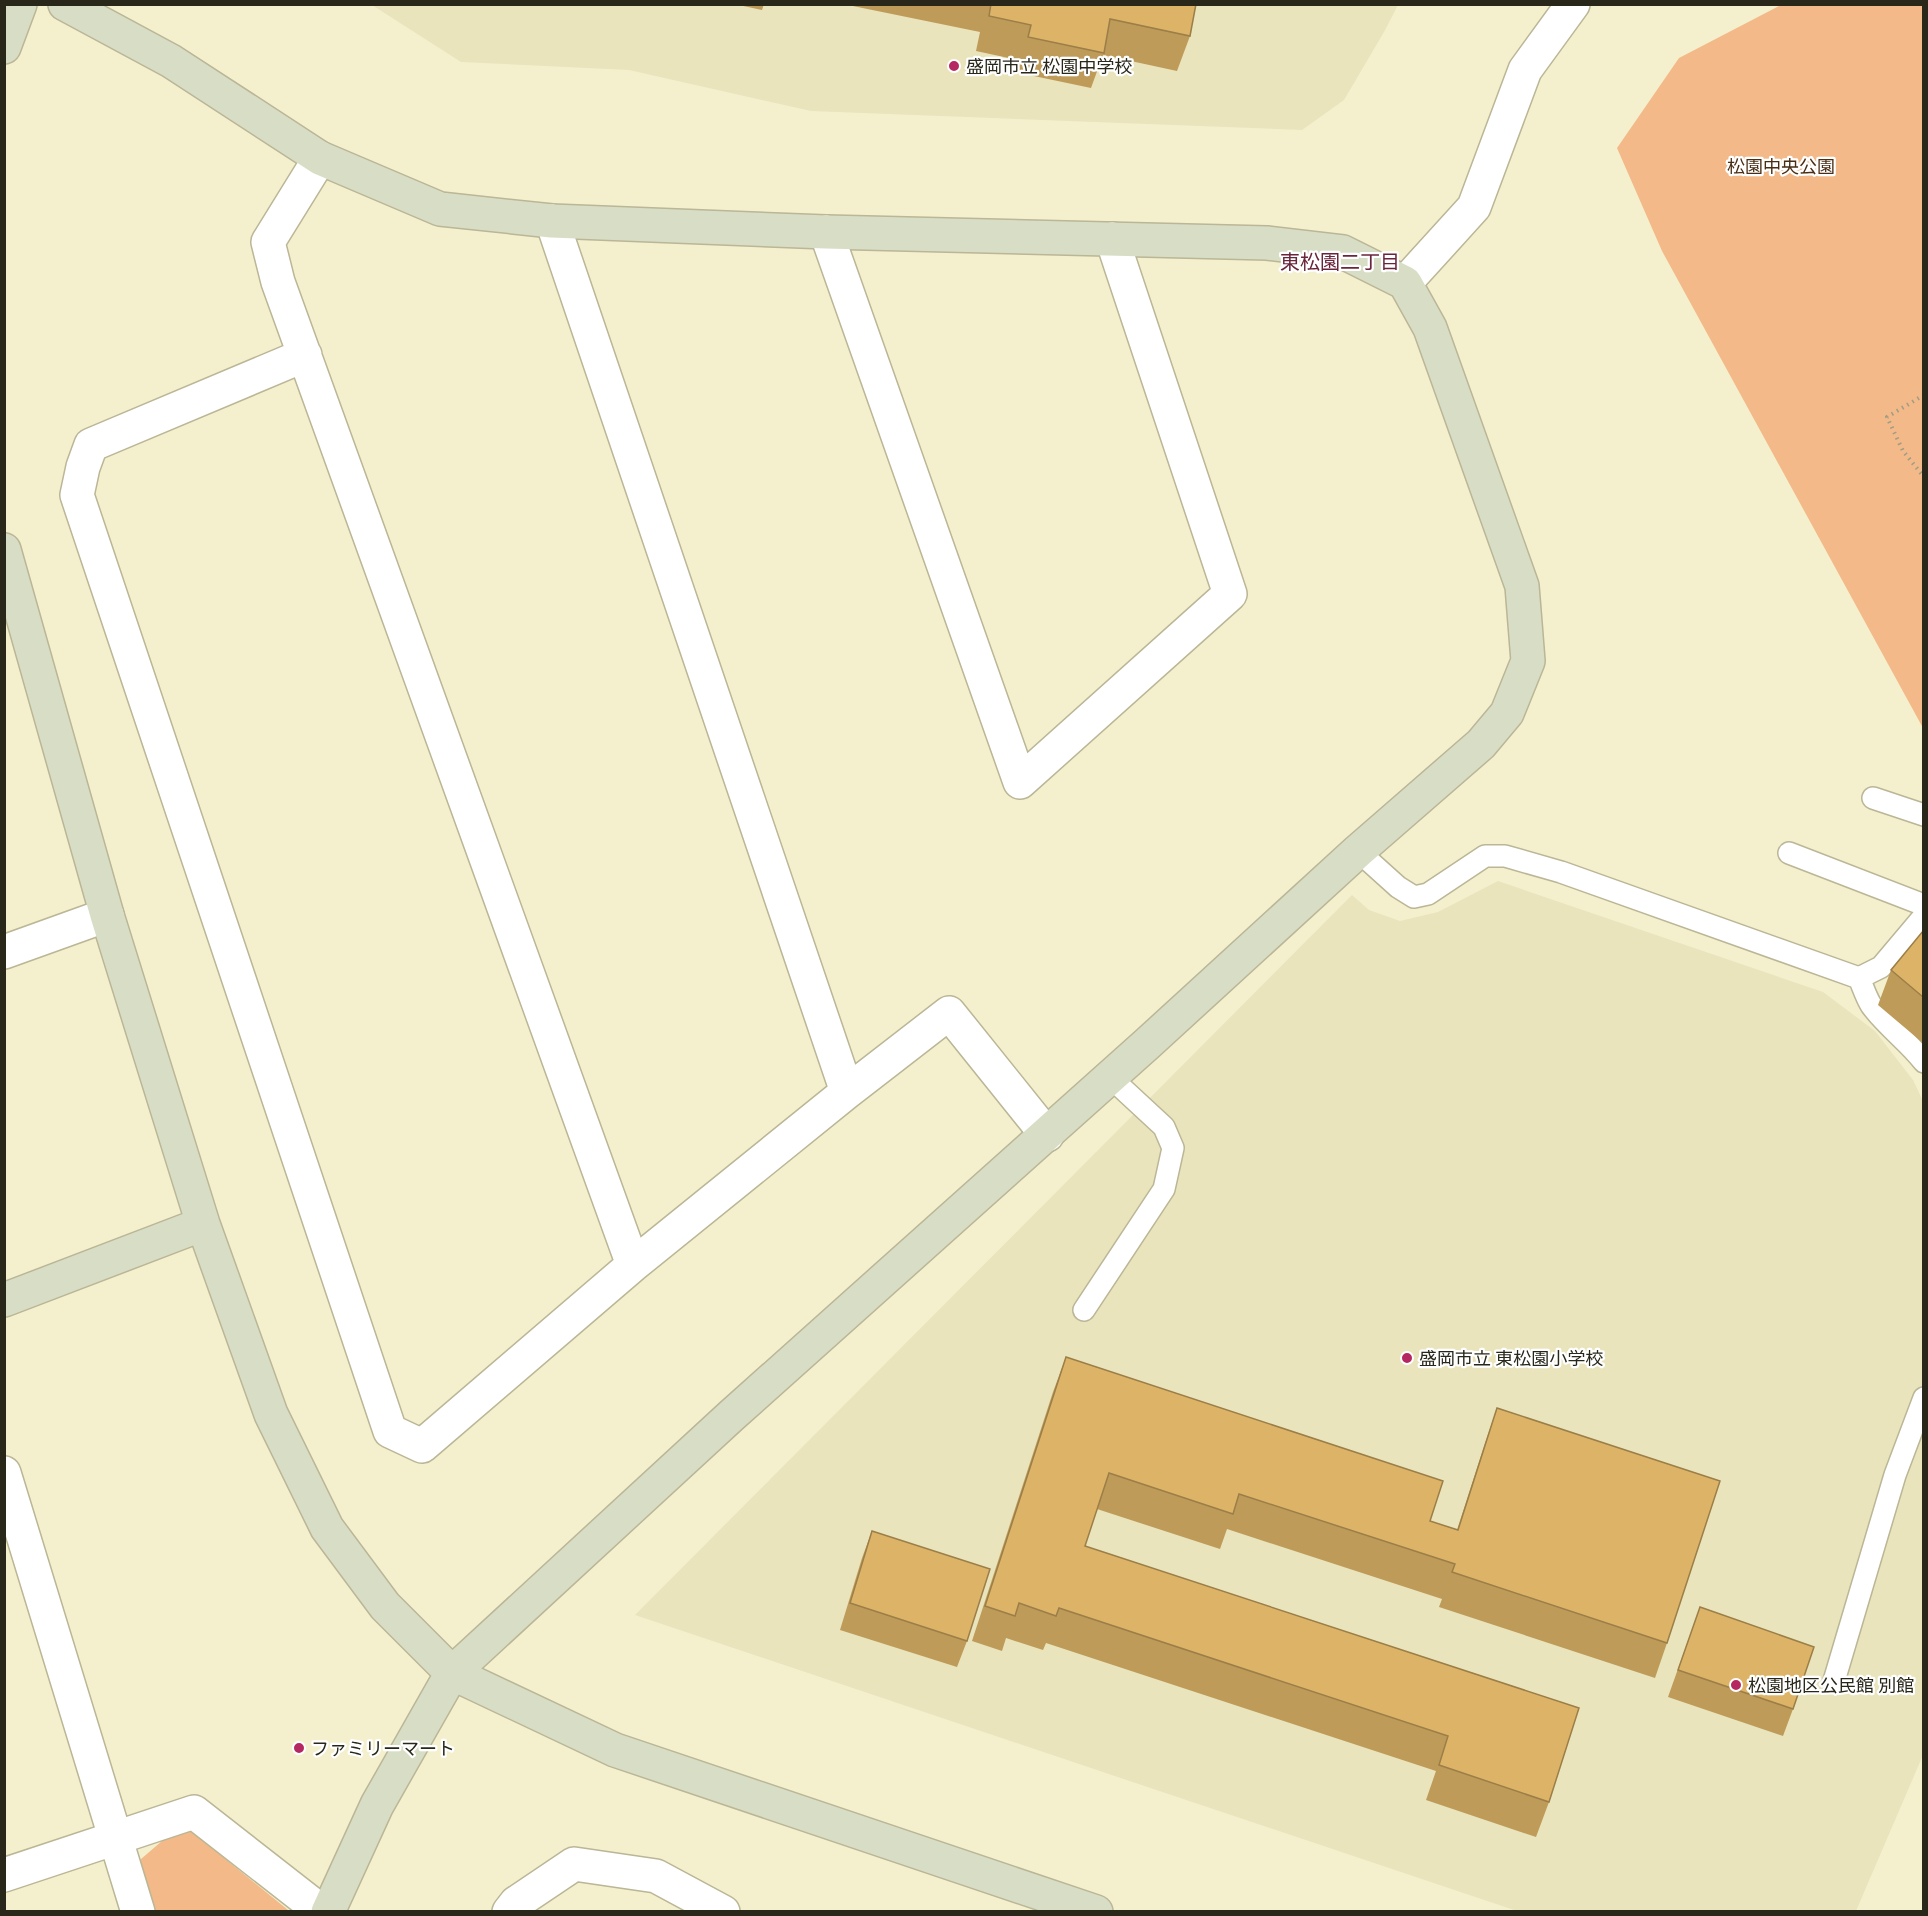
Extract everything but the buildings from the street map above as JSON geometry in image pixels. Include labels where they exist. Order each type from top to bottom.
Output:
[{"type":"street","points":[[4,47],[20,4]]},
{"type":"street","points":[[65,4],[171,62],[320,158],[440,209],[552,221],[826,232],[1266,243],[1343,252],[1405,283],[1430,328],[1522,586],[1528,661],[1508,713],[1481,744],[1358,851],[1047,1135],[731,1416],[452,1673],[377,1805],[328,1911]]},
{"type":"street","points":[[1405,283],[1474,207],[1525,70],[1573,4]]},
{"type":"street","points":[[320,158],[268,242],[278,282],[633,1265]]},
{"type":"street","points":[[552,221],[848,1092]]},
{"type":"street","points":[[826,232],[1020,782],[1230,594],[1112,239]]},
{"type":"street","points":[[305,355],[91,445],[82,467],[77,495],[390,1431],[422,1446],[633,1265],[949,1013],[1047,1135]]},
{"type":"street","points":[[4,550],[107,915],[203,1224],[271,1414],[327,1528],[385,1606],[452,1673],[615,1750],[1096,1911]]},
{"type":"street","points":[[4,952],[107,915]]},
{"type":"street","points":[[4,1300],[203,1224]]},
{"type":"street","points":[[4,1473],[138,1911]]},
{"type":"street","points":[[4,1875],[194,1812],[322,1911]]},
{"type":"street","points":[[509,1911],[516,1903],[574,1864],[656,1876],[723,1911]]},
{"type":"lane","points":[[1873,798],[1923,815]]},
{"type":"lane","points":[[1358,851],[1398,887],[1414,897],[1428,894],[1485,856],[1505,856],[1561,872],[1859,978],[1881,967],[1923,916]]},
{"type":"lane","points":[[1789,853],[1923,905]]},
{"type":"lane","points":[[1859,978],[1869,1003],[1913,1048],[1923,1062]]},
{"type":"lane","points":[[1084,1310],[1164,1189],[1173,1148],[1164,1126],[1110,1077]]},
{"type":"lane","points":[[1834,1681],[1895,1474],[1923,1398]]},
{"type":"path","points":[[1923,395],[1887,417],[1904,451],[1923,477]]},
{"type":"shaded area","name":"盛岡市立 松園中学校","points":[[372,5],[1398,5],[1344,100],[1302,130],[811,111],[629,70],[461,62]]},
{"type":"shaded area","name":"盛岡市立 東松園小学校","points":[[1498,881],[1823,992],[1875,1031],[1913,1080],[1923,1101],[1923,1755],[1856,1911],[1517,1911],[635,1615],[1352,895],[1369,910],[1400,921],[1438,912]]},
{"type":"green space","name":"松園中央公園","points":[[1781,5],[1923,5],[1923,728],[1662,251],[1617,148],[1679,58]]},
{"type":"green space","points":[[191,1831],[288,1912],[146,1911],[133,1874],[141,1859],[169,1835]]},
{"type":"place","name":"盛岡市立 松園中学校","points":[[954,66]]},
{"type":"place","name":"盛岡市立 東松園小学校","points":[[1407,1358]]},
{"type":"place","name":"松園地区公民館 別館","points":[[1736,1685]]},
{"type":"place","name":"ファミリーマート","points":[[299,1748]]},
{"type":"district","name":"東松園二丁目","points":[[1340,261]]}]
